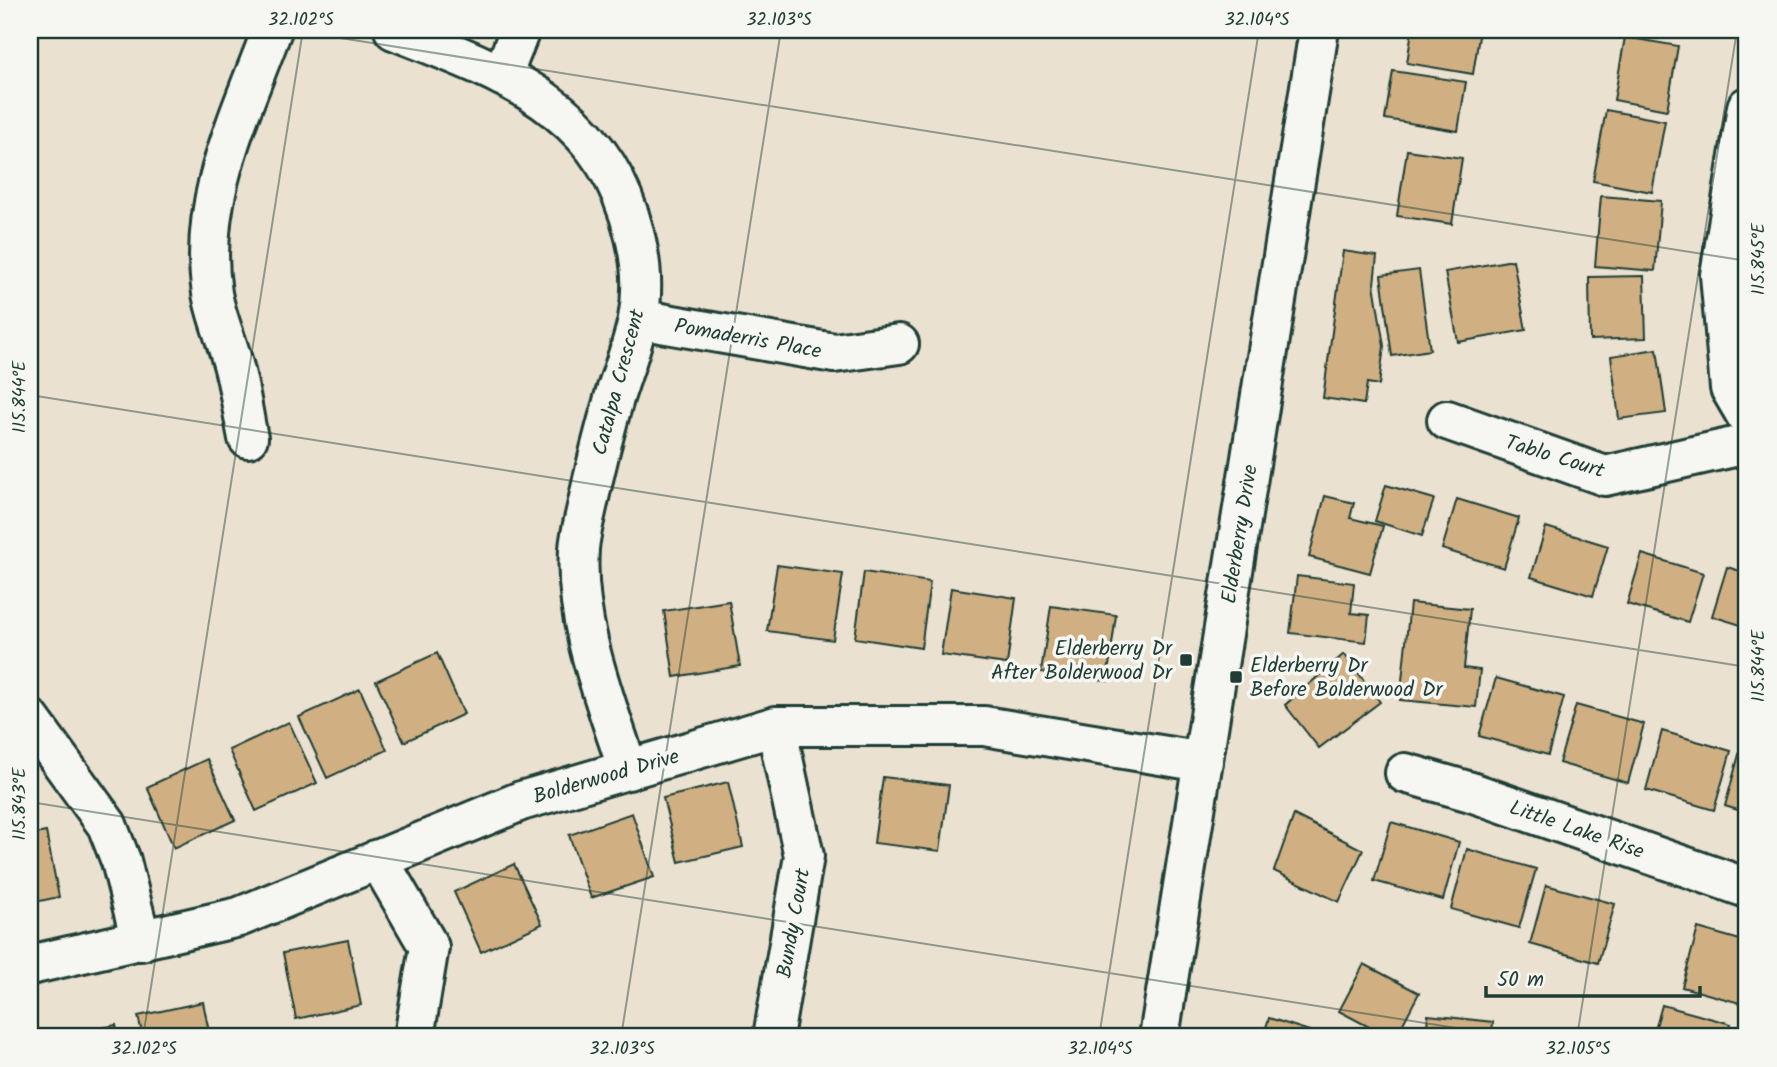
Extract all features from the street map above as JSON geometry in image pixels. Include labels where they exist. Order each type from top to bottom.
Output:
[{"type":"street","points":[[248,438],[234,365],[212,294],[208,246],[212,205],[222,163],[272,30]]},
{"type":"street","name":"Catalpa Crescent","points":[[394,30],[536,93],[572,122],[602,155],[622,191],[643,274],[638,319],[599,447],[579,548],[580,593],[593,659],[628,770]]},
{"type":"street","points":[[502,76],[520,30]]},
{"type":"street","name":"Elderberry Drive","points":[[1159,1037],[1319,30]]},
{"type":"street","points":[[1747,107],[1720,275],[1730,388],[1747,417]]},
{"type":"street","name":"Pomaderris Place","points":[[638,319],[834,353],[900,344]]},
{"type":"street","name":"Tablo Court","points":[[1447,420],[1605,477],[1747,444]]},
{"type":"street","points":[[30,719],[107,825],[121,861],[141,941]]},
{"type":"street","name":"Bolderwood Drive","points":[[30,965],[239,917],[521,801],[776,726],[984,726],[1203,762]]},
{"type":"street","name":"Bundy Court","points":[[773,1037],[804,856],[776,726]]},
{"type":"street","name":"Little Lake Rise","points":[[1405,773],[1471,792],[1747,888]]},
{"type":"street","points":[[378,859],[429,947],[414,1037]]},
{"type":"building","points":[[1412,30],[1480,30],[1473,74],[1407,63]]},
{"type":"building","points":[[1641,30],[1678,30],[1676,37]]},
{"type":"building","points":[[1625,37],[1678,46],[1667,110],[1614,100]]},
{"type":"building","points":[[1393,71],[1466,82],[1458,131],[1385,119]]},
{"type":"building","points":[[1606,110],[1665,121],[1652,192],[1593,181]]},
{"type":"building","points":[[1407,150],[1462,158],[1452,224],[1397,216]]},
{"type":"building","points":[[1601,196],[1661,201],[1655,271],[1595,266]]},
{"type":"building","points":[[1343,251],[1377,256],[1374,284],[1384,346],[1379,385],[1367,383],[1364,404],[1323,398]]},
{"type":"building","points":[[1513,260],[1526,330],[1458,342],[1445,272]]},
{"type":"building","points":[[1419,270],[1430,350],[1392,356],[1381,275]]},
{"type":"building","points":[[1644,276],[1646,338],[1590,340],[1589,277]]},
{"type":"building","points":[[1657,349],[1666,413],[1619,419],[1611,356]]},
{"type":"building","points":[[1386,485],[1434,499],[1422,536],[1375,521]]},
{"type":"building","points":[[1325,496],[1354,503],[1350,518],[1383,526],[1370,573],[1309,557]]},
{"type":"building","points":[[1457,499],[1519,518],[1504,568],[1442,549]]},
{"type":"building","points":[[1546,527],[1608,546],[1593,596],[1531,577]]},
{"type":"building","points":[[1642,554],[1703,573],[1688,622],[1627,604]]},
{"type":"building","points":[[777,565],[843,574],[833,640],[767,631]]},
{"type":"building","points":[[1727,567],[1747,573],[1747,627],[1712,616]]},
{"type":"building","points":[[864,572],[930,582],[921,648],[855,638]]},
{"type":"building","points":[[1297,576],[1354,583],[1351,613],[1369,615],[1366,642],[1290,633]]},
{"type":"building","points":[[951,588],[1016,598],[1007,664],[941,655]]},
{"type":"building","points":[[729,601],[740,666],[674,677],[664,611]]},
{"type":"building","points":[[1410,603],[1470,609],[1464,668],[1480,670],[1476,707],[1400,700]]},
{"type":"building","points":[[1051,606],[1116,615],[1107,681],[1041,672]]},
{"type":"building","points":[[437,653],[464,714],[404,742],[376,681]]},
{"type":"building","points":[[1344,654],[1380,702],[1319,748],[1285,705]]},
{"type":"building","points":[[1496,678],[1564,697],[1548,755],[1479,736]]},
{"type":"building","points":[[360,689],[387,750],[327,778],[299,717]]},
{"type":"building","points":[[1576,705],[1644,724],[1628,783],[1559,763]]},
{"type":"building","points":[[289,722],[317,783],[256,811],[229,750]]},
{"type":"building","points":[[1662,731],[1731,751],[1714,810],[1646,790]]},
{"type":"building","points":[[1741,747],[1747,749],[1747,813],[1725,806]]},
{"type":"building","points":[[207,759],[235,820],[174,848],[147,787]]},
{"type":"building","points":[[883,777],[949,785],[940,851],[874,843]]},
{"type":"building","points":[[728,782],[743,847],[679,862],[663,798]]},
{"type":"building","points":[[632,813],[654,877],[591,898],[569,835]]},
{"type":"building","points":[[1294,815],[1363,850],[1339,902],[1274,871]]},
{"type":"building","points":[[1391,822],[1459,842],[1443,900],[1374,881]]},
{"type":"building","points":[[46,832],[59,897],[30,903],[30,835]]},
{"type":"building","points":[[1467,849],[1536,869],[1519,928],[1451,909]]},
{"type":"building","points":[[514,864],[542,924],[481,952],[454,892]]},
{"type":"building","points":[[1546,885],[1615,904],[1598,963],[1530,944]]},
{"type":"building","points":[[1698,928],[1747,942],[1747,1005],[1682,987]]},
{"type":"building","points":[[348,940],[361,1005],[296,1019],[283,953]]},
{"type":"building","points":[[1364,964],[1419,993],[1396,1037],[1388,1037],[1339,1011]]},
{"type":"building","points":[[203,1002],[210,1037],[143,1037],[138,1016]]},
{"type":"building","points":[[1662,1005],[1731,1024],[1727,1037],[1653,1037]]},
{"type":"building","points":[[1428,1015],[1493,1022],[1492,1037],[1426,1037]]},
{"type":"building","points":[[1269,1018],[1328,1037],[1263,1037]]},
{"type":"building","points":[[116,1025],[118,1037],[57,1037]]},
{"type":"place","name":"Elderberry Dr After Bolderwood Dr","points":[[1186,660]]},
{"type":"place","name":"Elderberry Dr Before Bolderwood Dr","points":[[1236,677]]}]
